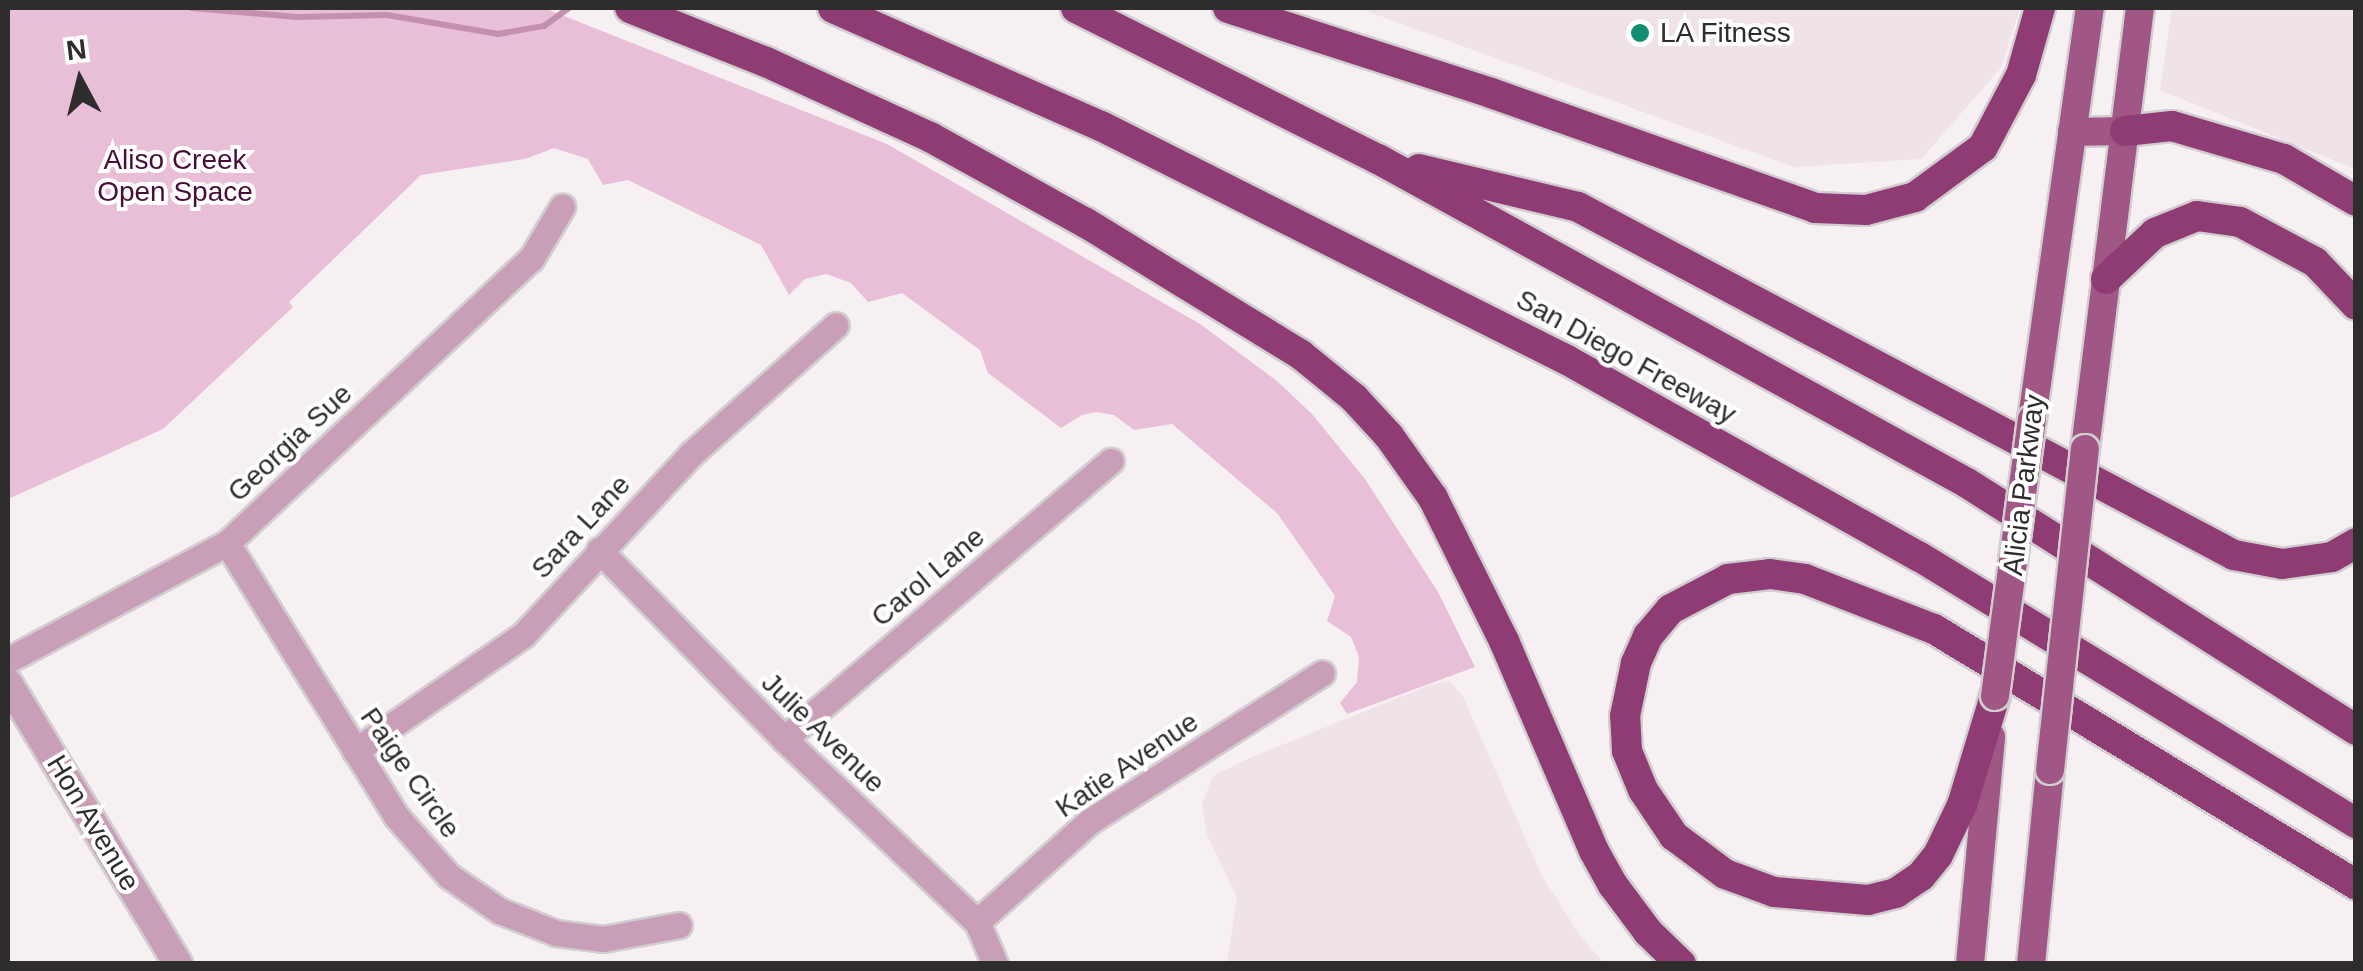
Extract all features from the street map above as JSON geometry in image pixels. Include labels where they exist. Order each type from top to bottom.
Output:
[{"type":"highway","points":[[630,8],[766,62],[930,137],[1086,223],[1300,354],[1354,398],[1433,498],[1504,640],[1594,851],[1648,932],[1681,964]]},
{"type":"highway","name":"San Diego Freeway","points":[[833,8],[1102,126],[1567,360],[1920,557],[2356,823]]},
{"type":"highway","name":"San Diego Freeway","points":[[1076,8],[1378,159],[1967,483],[2356,730]]},
{"type":"highway","points":[[1228,8],[1492,93],[1816,208],[1866,210],[1915,197],[1982,147],[2021,75],[2040,8]]},
{"type":"highway","points":[[2137,128],[2172,126],[2284,159],[2356,201]]},
{"type":"highway","points":[[1378,159],[1578,207],[2234,555],[2282,564],[2332,557],[2356,543]]},
{"type":"highway","points":[[2106,279],[2155,233],[2197,216],[2240,222],[2315,262],[2356,305]]},
{"type":"highway","points":[[1995,696],[1962,805],[1938,856],[1921,876],[1896,893],[1868,900],[1774,892],[1725,874],[1674,836],[1643,790],[1627,751],[1625,716],[1636,664],[1648,636],[1671,610],[1728,579],[1770,574],[1805,579],[1934,629],[2356,885]]},
{"type":"main road","name":"Alicia Parkway","points":[[1970,964],[1995,696],[2090,8]]},
{"type":"main road","name":"Alicia Parkway","points":[[2031,964],[2106,279],[2137,128],[2140,8]]},
{"type":"main road","points":[[2072,132],[2137,128]]},
{"type":"street","name":"Georgia Sue","points":[[8,660],[226,543],[531,258],[562,207]]},
{"type":"street","name":"Sara Lane","points":[[355,750],[523,635],[690,455],[836,324]]},
{"type":"street","name":"Carol Lane","points":[[784,739],[1111,460]]},
{"type":"street","name":"Paige Circle","points":[[226,543],[355,750],[421,848],[448,876],[500,911],[556,934],[618,938],[678,925]]},
{"type":"street","name":"Julie Avenue","points":[[599,550],[784,739],[977,922],[995,964]]},
{"type":"street","name":"Katie Avenue","points":[[977,922],[1090,820],[1322,673]]},
{"type":"street","name":"Hon Avenue","points":[[8,683],[178,964]]},
{"type":"shaded area","points":[[1358,8],[2020,8],[2001,68],[1921,159],[1794,167]]},
{"type":"shaded area","points":[[2172,8],[2355,8],[2355,169],[2160,90]]},
{"type":"shaded area","points":[[1450,681],[1463,697],[1542,876],[1581,937],[1604,963],[1227,963],[1237,897],[1207,835],[1202,804],[1213,776],[1430,685]]},
{"type":"green space","name":"Aliso Creek Open Space","points":[[8,8],[544,8],[887,144],[1200,324],[1277,381],[1312,414],[1365,479],[1438,592],[1475,667],[1347,714],[1340,703],[1357,682],[1359,657],[1351,637],[1327,621],[1335,596],[1277,513],[1172,424],[1134,430],[1114,415],[1096,412],[1082,415],[1061,428],[988,373],[980,350],[902,293],[868,302],[851,283],[826,274],[805,279],[789,295],[761,245],[628,180],[603,185],[588,159],[554,148],[525,159],[421,175],[289,302],[293,307],[163,429],[8,499]]},
{"type":"waterway","points":[[192,8],[297,17],[387,15],[498,34],[544,26],[569,8]]},
{"type":"place","name":"LA Fitness","points":[[1640,33]]}]
